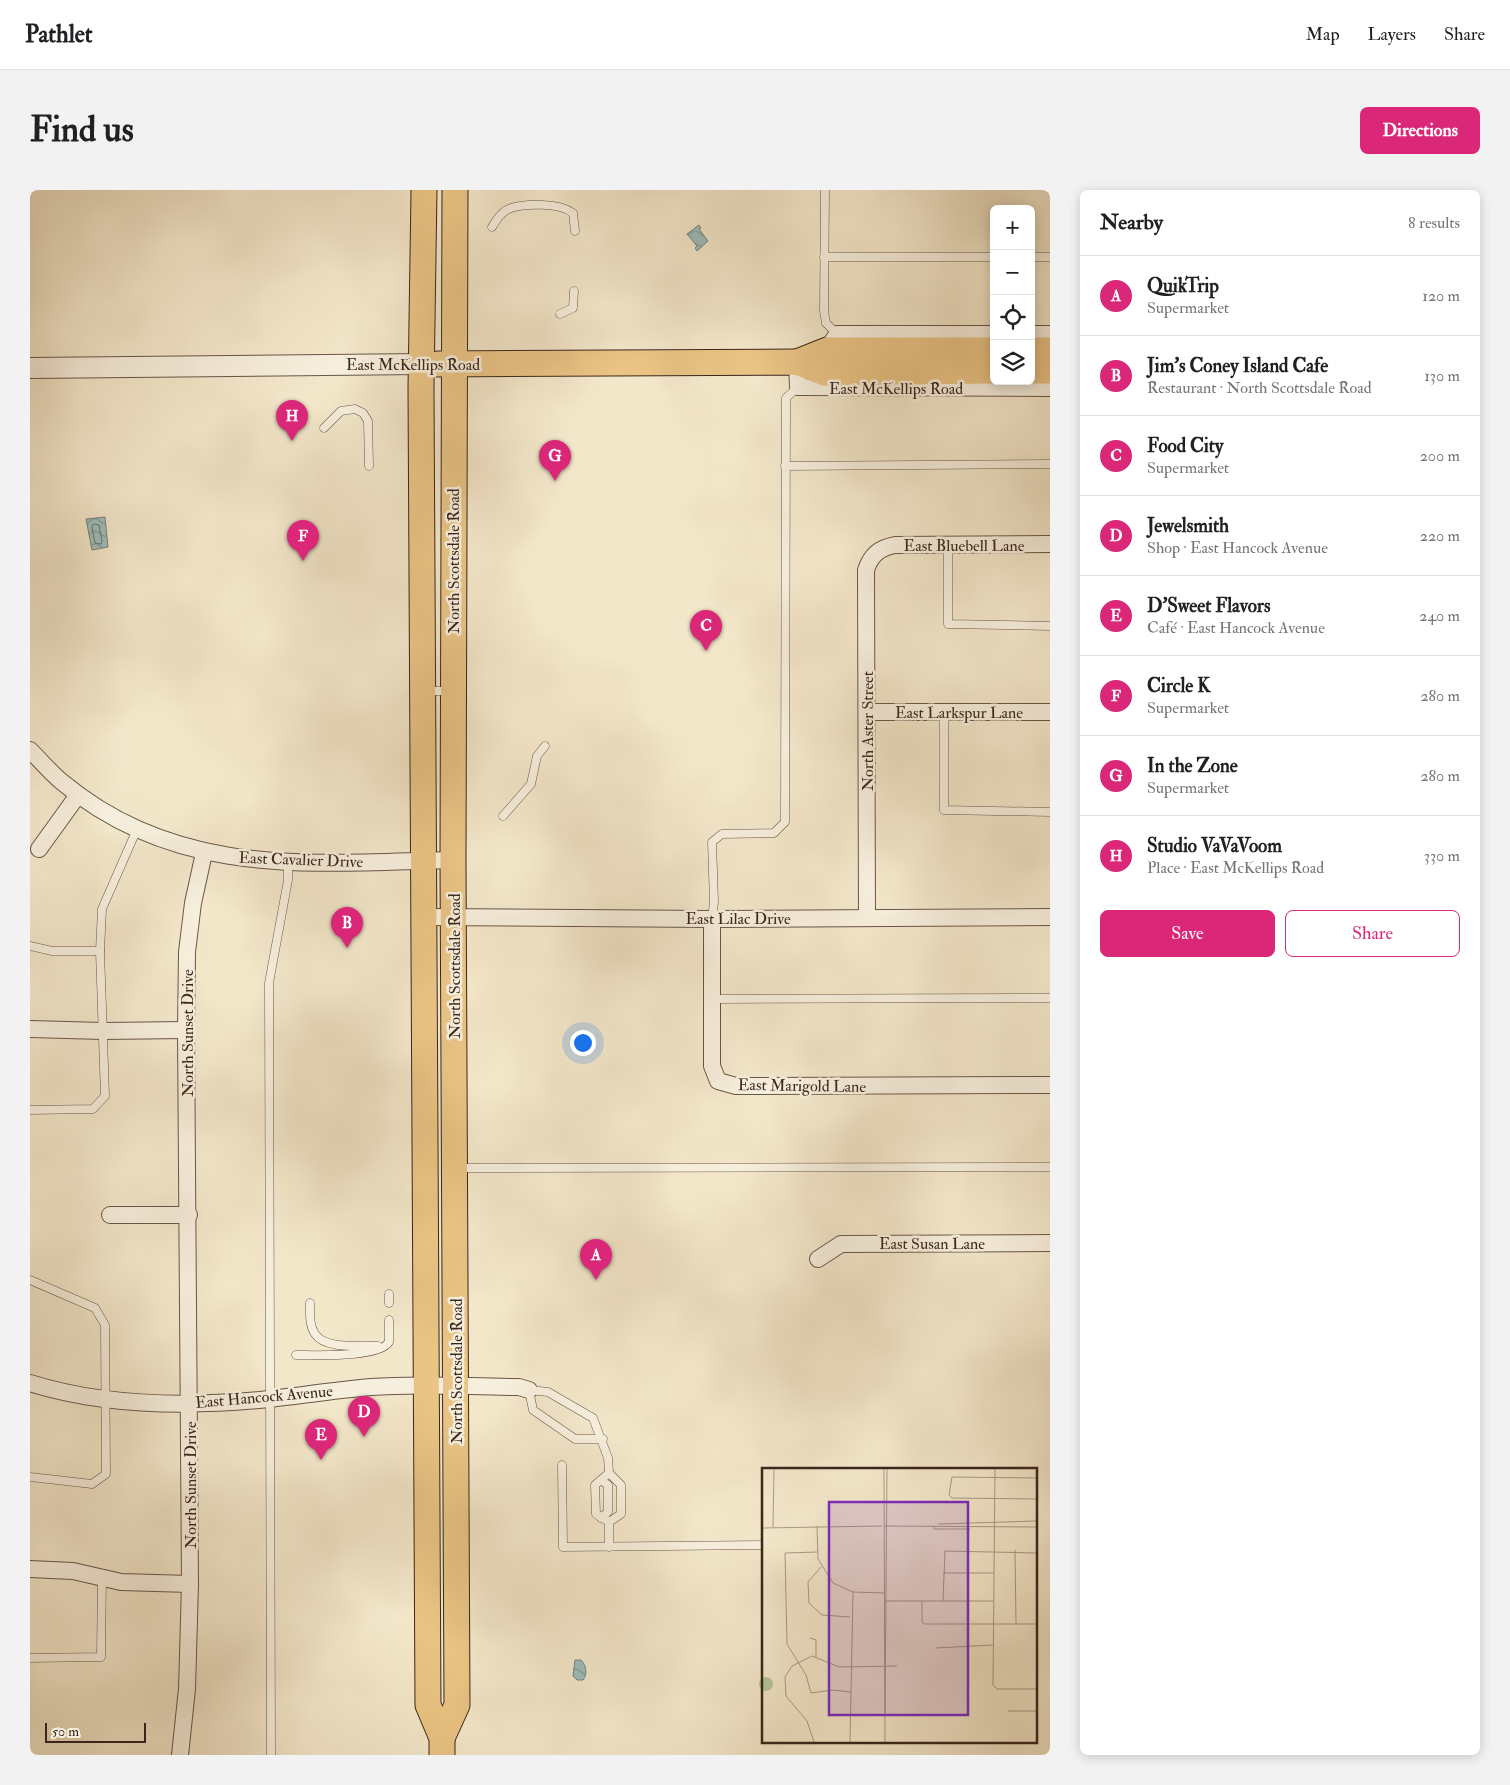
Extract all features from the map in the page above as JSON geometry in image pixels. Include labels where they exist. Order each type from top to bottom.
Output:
[{"type":"main road","name":"North Scottsdale Road","points":[[424,190],[421,364],[428,1387],[428,1705],[442,1746]]},
{"type":"main road","name":"North Scottsdale Road","points":[[442,1746],[457,1705],[456,1168],[453,860],[455,190]]},
{"type":"main road","name":"East McKellips Road","points":[[797,362],[832,342],[990,350]]},
{"type":"main road","points":[[1035,350],[1050,350]]},
{"type":"main road","name":"East McKellips Road","points":[[421,364],[797,362],[825,373],[990,371]]},
{"type":"main road","points":[[1035,371],[1050,371]]},
{"type":"street","name":"East McKellips Road","points":[[832,342],[990,334]]},
{"type":"street","points":[[1035,334],[1050,334]]},
{"type":"street","points":[[797,362],[798,387]]},
{"type":"street","name":"East McKellips Road","points":[[30,368],[421,364]]},
{"type":"street","name":"East McKellips Road","points":[[798,387],[1050,388]]},
{"type":"street","name":"East Bluebell Lane","points":[[878,550],[895,545],[1050,544]]},
{"type":"street","name":"North Aster Street","points":[[867,917],[868,712],[866,570],[870,558],[878,550]]},
{"type":"street","name":"East Larkspur Lane","points":[[868,712],[1050,712]]},
{"type":"street","name":"East Cavalier Drive","points":[[30,750],[60,781],[78,795],[137,829],[204,853],[264,861],[288,862],[453,860]]},
{"type":"street","points":[[39,848],[78,795]]},
{"type":"street","name":"North Sunset Drive","points":[[180,1755],[187,1688],[190,1584],[189,1215],[186,1030],[188,952],[193,903],[204,853]]},
{"type":"street","name":"East Lilac Drive","points":[[425,917],[712,919],[1050,917]]},
{"type":"street","name":"East Marigold Lane","points":[[712,919],[712,1066],[718,1081],[736,1086],[1050,1086]]},
{"type":"street","points":[[30,1029],[103,1031],[186,1030]]},
{"type":"street","points":[[110,1215],[189,1215]]},
{"type":"street","name":"East Susan Lane","points":[[818,1259],[841,1244],[1050,1243]]},
{"type":"street","name":"East Hancock Avenue","points":[[30,1383],[62,1393],[106,1401],[190,1402],[271,1399],[375,1387],[519,1387],[529,1390]]},
{"type":"street","points":[[30,1569],[73,1571],[143,1583],[190,1584]]},
{"type":"lane","points":[[825,190],[824,311],[832,342]]},
{"type":"lane","points":[[492,227],[501,213],[511,208],[545,206],[568,209],[573,213],[575,231]]},
{"type":"lane","points":[[824,256],[990,257]]},
{"type":"lane","points":[[1035,257],[1050,257]]},
{"type":"lane","points":[[560,314],[573,308],[574,291]]},
{"type":"lane","points":[[712,919],[714,902],[712,842],[722,834],[774,833],[785,822],[786,398],[798,387]]},
{"type":"lane","points":[[324,428],[341,411],[355,409],[363,413],[368,420],[369,466]]},
{"type":"lane","points":[[785,466],[1050,464]]},
{"type":"lane","points":[[948,545],[948,624],[1050,626]]},
{"type":"lane","points":[[423,691],[453,691]]},
{"type":"lane","points":[[944,712],[944,810],[1050,812]]},
{"type":"lane","points":[[503,816],[531,784],[536,756],[545,746]]},
{"type":"lane","points":[[30,1110],[93,1109],[105,1096],[100,951],[102,908],[137,829]]},
{"type":"lane","points":[[271,1755],[269,984],[288,880],[288,862]]},
{"type":"lane","points":[[30,946],[52,951],[100,951]]},
{"type":"lane","points":[[712,999],[1050,998]]},
{"type":"lane","points":[[456,1168],[1050,1167]]},
{"type":"lane","points":[[30,1280],[95,1308],[104,1325],[106,1401],[106,1474],[92,1484],[30,1477]]},
{"type":"lane","points":[[388,1294],[389,1303]]},
{"type":"lane","points":[[310,1303],[312,1326],[320,1339],[337,1344],[386,1346]]},
{"type":"lane","points":[[296,1355],[353,1353],[386,1346],[389,1342],[389,1320]]},
{"type":"lane","points":[[602,1439],[575,1439],[533,1410],[529,1390],[548,1392],[593,1418],[602,1439],[608,1458],[609,1473],[621,1485],[621,1514],[609,1522]]},
{"type":"lane","points":[[562,1465],[563,1547],[762,1545]]},
{"type":"lane","points":[[609,1473],[595,1485],[596,1514],[609,1522]]},
{"type":"lane","points":[[601,1480],[608,1485],[608,1512],[601,1518]]},
{"type":"lane","points":[[609,1522],[609,1547]]},
{"type":"lane","points":[[30,1658],[101,1656],[102,1577]]},
{"type":"water","points":[[699,225],[701,228],[699,229],[708,241],[697,251],[695,248],[697,246],[687,234]]},
{"type":"water","points":[[105,517],[108,547],[92,550],[86,519]]},
{"type":"water","points":[[575,1660],[581,1660],[585,1667],[586,1675],[583,1680],[577,1680],[573,1676]]},
{"type":"place","name":"Studio VaVaVoom","points":[[292,441]]},
{"type":"place","name":"In the Zone","points":[[555,481]]},
{"type":"place","name":"Circle K","points":[[303,561]]},
{"type":"place","name":"Food City","points":[[706,651]]},
{"type":"place","name":"Jim's Coney Island Cafe","points":[[347,948]]},
{"type":"place","name":"QuikTrip","points":[[596,1280]]},
{"type":"place","name":"Jewelsmith","points":[[364,1437]]},
{"type":"place","name":"D'Sweet Flavors","points":[[321,1460]]}]
